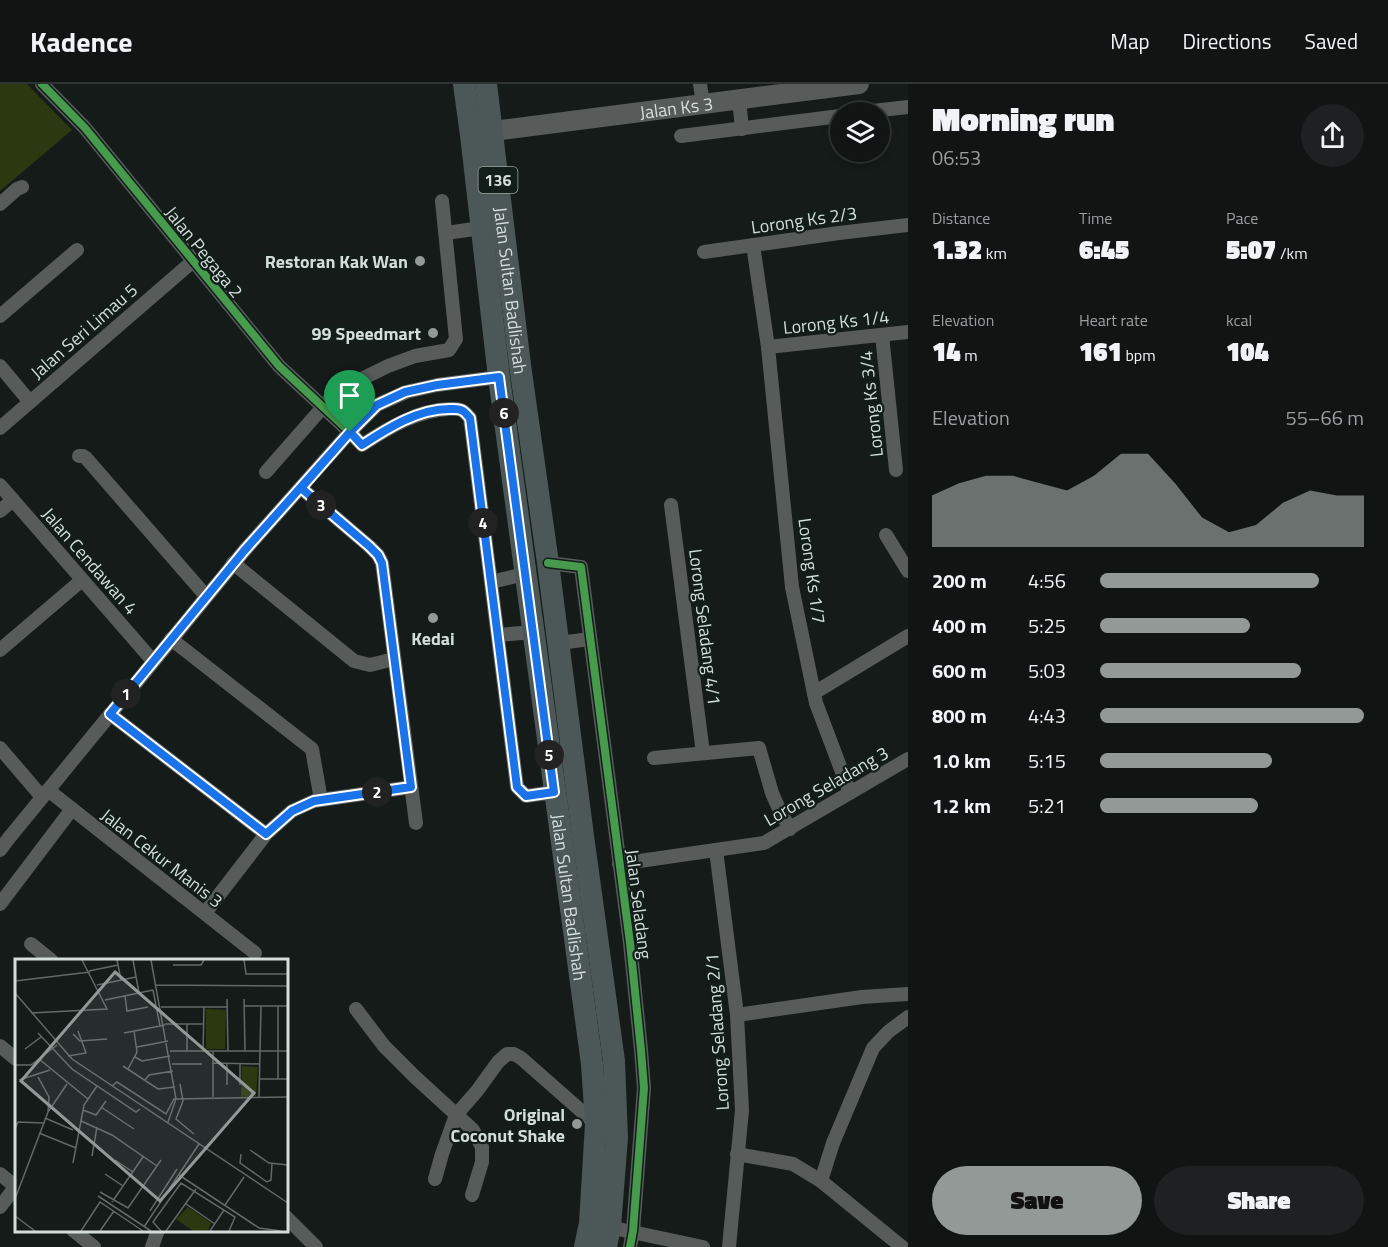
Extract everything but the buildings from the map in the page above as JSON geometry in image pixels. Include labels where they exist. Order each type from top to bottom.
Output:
[{"type":"main road","name":"Jalan Sultan Badlishah","points":[[464,84],[482,133],[520,365],[614,1061],[617,1138],[602,1232],[585,1247]]},
{"type":"main road","name":"Jalan Sultan Badlishah","points":[[486,84],[482,133],[481,228],[532,632],[592,1064],[602,1232]]},
{"type":"street","name":"Jalan Pegaga 2","points":[[42,84],[85,128],[279,366],[362,445],[418,414],[457,409],[470,418],[491,582]]},
{"type":"street","points":[[700,84],[702,104]]},
{"type":"street","name":"Jalan Ks 3","points":[[482,133],[859,84]]},
{"type":"street","points":[[739,99],[742,129]]},
{"type":"street","points":[[890,109],[908,107]]},
{"type":"street","points":[[681,136],[830,117]]},
{"type":"street","points":[[0,204],[22,187]]},
{"type":"street","points":[[266,472],[337,391],[388,366],[415,356],[449,350],[456,339],[442,201]]},
{"type":"street","name":"Lorong Ks 2/3","points":[[704,252],[908,225]]},
{"type":"street","points":[[446,233],[481,228]]},
{"type":"street","name":"Lorong Ks 1/7","points":[[753,245],[768,347],[792,587],[816,703],[850,794]]},
{"type":"street","points":[[0,316],[77,250]]},
{"type":"street","name":"Jalan Seri Limau 5","points":[[0,428],[192,262]]},
{"type":"street","name":"Lorong Ks 1/4","points":[[768,347],[908,332]]},
{"type":"street","name":"Lorong Ks 3/4","points":[[882,335],[896,470]]},
{"type":"street","points":[[0,366],[30,402]]},
{"type":"street","points":[[0,850],[233,563],[377,405],[405,392],[437,385],[499,377]]},
{"type":"street","points":[[79,456],[86,458],[206,596]]},
{"type":"street","name":"Jalan Cendawan 4","points":[[0,485],[153,661]]},
{"type":"street","points":[[301,488],[369,546],[382,563],[416,823]]},
{"type":"street","points":[[0,511],[13,500]]},
{"type":"street","name":"Lorong Seladang 4/1","points":[[671,505],[703,753]]},
{"type":"street","points":[[886,535],[908,571]]},
{"type":"street","points":[[233,563],[354,661],[370,665],[394,659]]},
{"type":"street","name":"Jalan Seladang","points":[[548,563],[581,567],[631,955],[644,1088],[630,1247]]},
{"type":"street","points":[[525,574],[491,582],[498,635],[519,790],[526,796],[554,792]]},
{"type":"street","points":[[0,650],[82,580]]},
{"type":"street","points":[[498,635],[532,632]]},
{"type":"street","points":[[814,693],[908,636]]},
{"type":"street","points":[[171,639],[312,749],[321,801]]},
{"type":"street","points":[[559,643],[590,639]]},
{"type":"street","points":[[110,714],[266,834]]},
{"type":"street","name":"Jalan Cekur Manis 3","points":[[0,748],[45,794],[72,809],[255,953]]},
{"type":"street","points":[[654,758],[759,748],[772,793],[790,829]]},
{"type":"street","name":"Lorong Seladang 3","points":[[619,864],[764,843],[908,759]]},
{"type":"street","points":[[205,914],[266,834],[292,811],[314,801],[411,787]]},
{"type":"street","points":[[0,904],[72,809]]},
{"type":"street","name":"Lorong Seladang 2/1","points":[[716,850],[737,1015],[742,1110],[729,1247]]},
{"type":"street","points":[[31,944],[50,959]]},
{"type":"street","points":[[737,1015],[862,997],[908,994]]},
{"type":"street","points":[[356,1009],[384,1047],[473,1130],[482,1147],[482,1162],[472,1195]]},
{"type":"street","points":[[821,1181],[833,1143],[873,1048],[888,1032],[908,1017]]},
{"type":"street","points":[[0,1046],[15,1058]]},
{"type":"street","points":[[435,1179],[456,1115],[507,1054],[514,1054],[521,1058],[596,1124]]},
{"type":"street","points":[[737,1154],[793,1164],[821,1181],[902,1247]]},
{"type":"street","points":[[0,1174],[15,1185]]},
{"type":"street","points":[[0,1207],[15,1187]]},
{"type":"street","points":[[288,1219],[316,1247]]},
{"type":"street","points":[[602,1232],[633,1231],[703,1247]]},
{"type":"street","points":[[75,1232],[94,1247]]},
{"type":"street","points":[[152,1247],[157,1232]]},
{"type":"green space","points":[[0,84],[27,84],[72,130],[0,191]]},
{"type":"cycle path","points":[[42,84],[85,128],[279,366],[362,445],[393,426],[415,416],[437,410],[458,409],[470,418],[517,787],[526,796],[554,792]]},
{"type":"cycle path","points":[[548,563],[581,567],[630,943],[644,1088],[630,1247]]},
{"type":"place","name":"Restoran Kak Wan","points":[[420,261]]},
{"type":"place","name":"99 Speedmart","points":[[433,333]]},
{"type":"place","name":"Kedai","points":[[433,618]]},
{"type":"place","name":"Original Coconut Shake","points":[[577,1124]]},
{"type":"route","points":[[350,432],[244,551],[110,714],[266,834],[292,811],[314,801],[411,787],[382,563],[369,546],[301,488],[350,432],[362,445],[418,414],[457,409],[470,418],[517,787],[526,796],[554,792],[499,377],[437,385],[405,392],[377,405],[350,432]]}]
